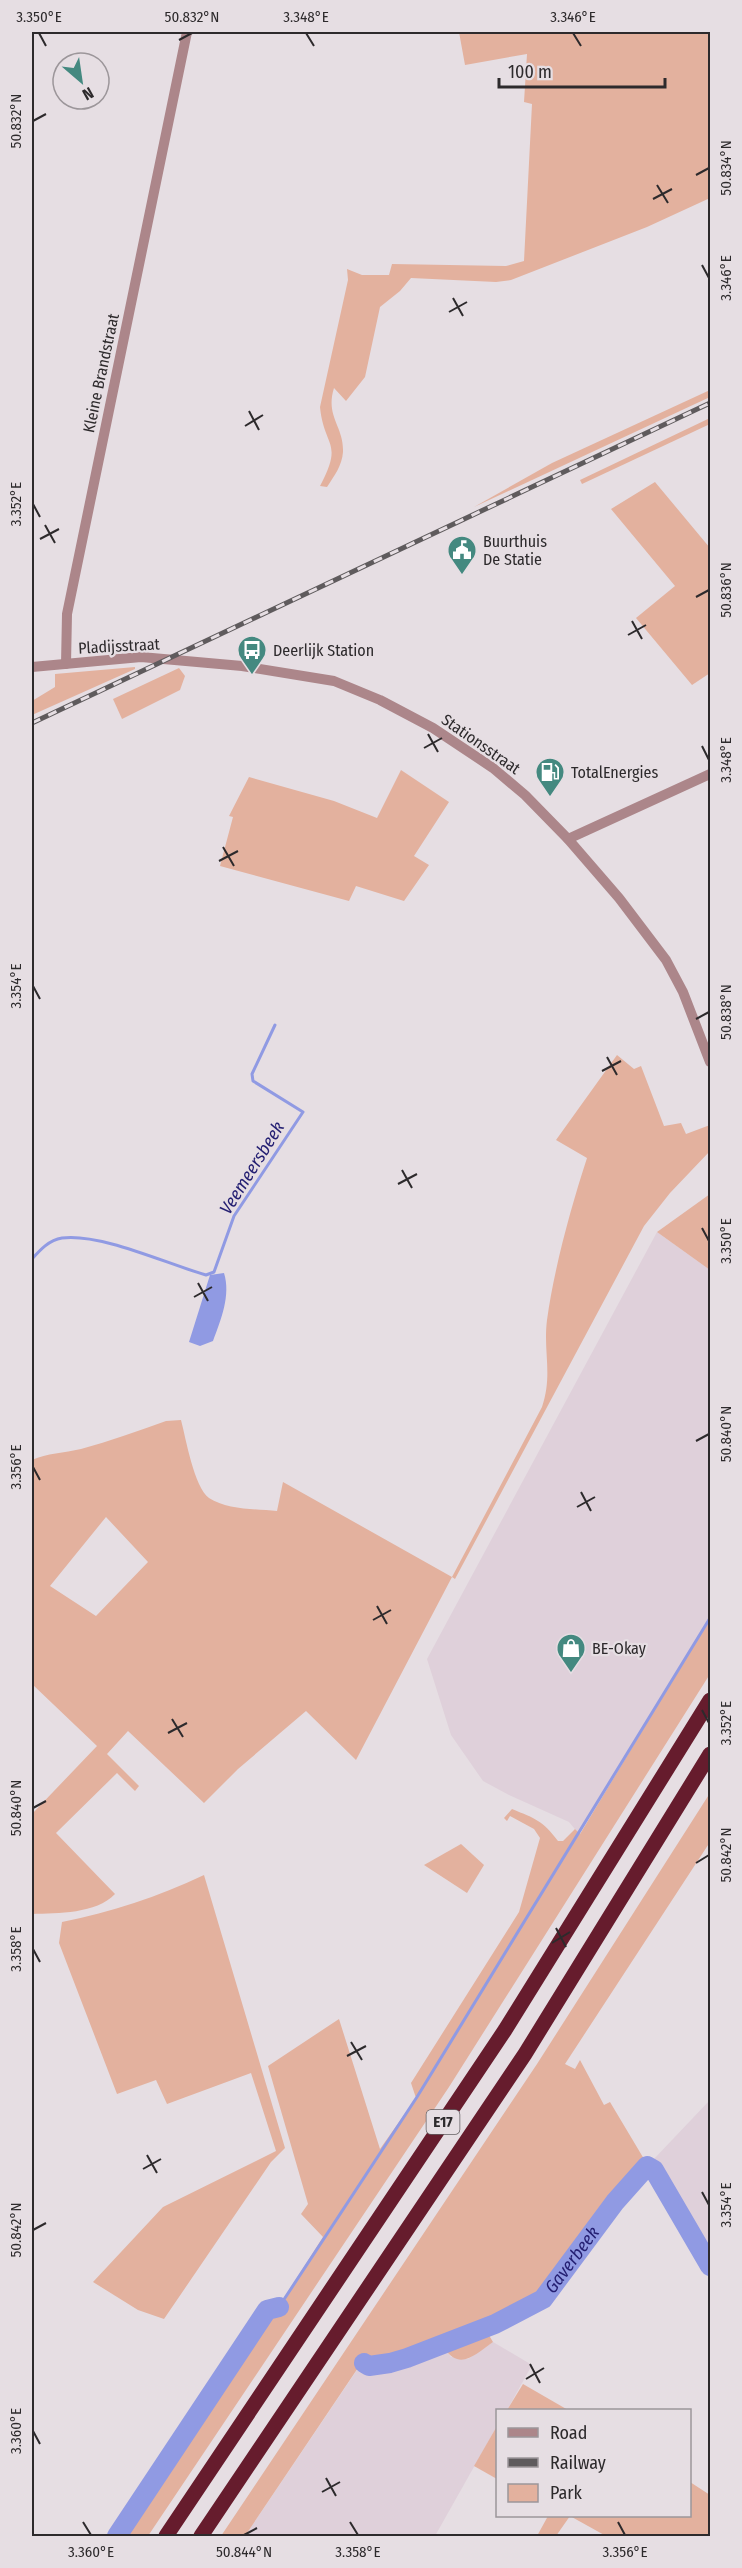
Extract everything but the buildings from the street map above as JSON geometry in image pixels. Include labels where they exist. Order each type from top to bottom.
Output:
[{"type":"highway","name":"E17","points":[[166,2536],[505,2030],[711,1700]]},
{"type":"highway","name":"E17","points":[[201,2536],[525,2054],[711,1754]]},
{"type":"street","name":"Kleine Brandstraat","points":[[66,664],[65,632],[69,603],[187,32]]},
{"type":"street","name":"Pladijsstraat","points":[[32,668],[141,657],[208,662]]},
{"type":"street","name":"Stationsstraat","points":[[208,662],[334,681],[388,704],[441,733],[493,768],[568,839],[660,951],[682,992],[711,1062]]},
{"type":"street","points":[[568,839],[711,774]]},
{"type":"shaded area","points":[[657,1232],[710,1270],[710,1618],[579,1834],[569,1822],[483,1781],[451,1735],[427,1659]]},
{"type":"shaded area","points":[[710,2100],[710,2253],[654,2159]]},
{"type":"shaded area","points":[[493,2342],[532,2365],[508,2409],[496,2409],[496,2428],[435,2536],[245,2536],[359,2367],[369,2371],[391,2368],[445,2349],[451,2357],[468,2359]]},
{"type":"green space","points":[[459,32],[710,32],[710,198],[647,227],[511,280],[496,282],[411,278],[400,291],[380,307],[365,377],[346,401],[334,388],[332,407],[343,443],[343,452],[337,471],[327,487],[320,486],[332,452],[320,407],[348,280],[347,269],[362,275],[389,275],[392,264],[506,266],[524,261],[532,104],[524,102],[527,54],[465,65]]},
{"type":"green space","points":[[710,390],[710,397],[474,507],[552,463]]},
{"type":"green space","points":[[710,418],[710,424],[582,484],[580,480]]},
{"type":"green space","points":[[655,482],[710,548],[710,673],[692,685],[636,618],[675,586],[611,509]]},
{"type":"green space","points":[[135,667],[135,669],[32,715],[32,701],[55,687],[55,674]]},
{"type":"green space","points":[[179,668],[185,676],[180,690],[122,719],[113,699]]},
{"type":"green space","points":[[401,770],[449,802],[414,856],[429,865],[404,901],[356,886],[349,901],[220,866],[233,817],[229,816],[249,777],[334,801],[377,818]]},
{"type":"green space","points":[[617,1055],[634,1069],[641,1066],[664,1126],[681,1123],[686,1134],[710,1125],[710,1151],[670,1193],[644,1226],[455,1579],[452,1577],[542,1407],[545,1395],[547,1384],[546,1332],[550,1300],[564,1238],[587,1158],[556,1140]]},
{"type":"green space","points":[[710,1194],[710,1270],[657,1232]]},
{"type":"green space","points":[[181,1420],[195,1473],[199,1484],[209,1498],[233,1507],[277,1511],[283,1482],[452,1577],[356,1760],[306,1711],[238,1769],[204,1803],[128,1731],[107,1754],[139,1786],[135,1791],[117,1773],[56,1833],[115,1894],[107,1901],[87,1909],[65,1913],[32,1914],[32,1814],[97,1746],[32,1684],[32,1460],[92,1446],[166,1421]],"holes":[[[106,1517],[148,1562],[96,1616],[50,1586]]]},
{"type":"green space","points":[[710,1618],[710,1674],[449,2087],[148,2536],[117,2536],[267,2310],[279,2306],[323,2237],[301,2214],[308,2204],[268,2066],[339,2019],[380,2149],[416,2098],[411,2083],[519,1912],[540,1838],[534,1829],[510,1816],[507,1821],[504,1818],[512,1809],[527,1815],[543,1824],[558,1841],[563,1841],[575,1829],[580,1834]]},
{"type":"green space","points":[[710,1793],[710,1842],[565,2064],[575,2069],[580,2060],[604,2105],[610,2102],[647,2164],[629,2177],[538,2299],[476,2330],[406,2356],[375,2361],[364,2359],[245,2536],[221,2536],[537,2064]]},
{"type":"green space","points":[[461,1844],[484,1865],[467,1893],[424,1865]]},
{"type":"green space","points":[[204,1875],[285,2148],[271,2162],[164,2319],[138,2310],[93,2282],[163,2207],[276,2151],[251,2073],[167,2104],[156,2080],[117,2094],[59,1943],[62,1922],[134,1903]]},
{"type":"green space","points":[[487,2332],[493,2342],[468,2358],[456,2359],[445,2349]]},
{"type":"green space","points":[[523,2384],[566,2409],[508,2409]]},
{"type":"green space","points":[[496,2428],[496,2478],[474,2466]]},
{"type":"green space","points":[[691,2483],[710,2495],[710,2536],[606,2536],[572,2517],[691,2517]]},
{"type":"green space","points":[[547,2517],[569,2517],[556,2536],[537,2536]]},
{"type":"water","points":[[224,1273],[226,1299],[213,1341],[200,1346],[189,1342],[210,1275]]},
{"type":"waterway","name":"Veemeersbeek","points":[[32,1259],[53,1241],[62,1238],[78,1238],[134,1250],[206,1275],[214,1272],[234,1216],[303,1112],[253,1081],[252,1074],[275,1025]]},
{"type":"waterway","points":[[279,2307],[417,2097],[710,1618]]},
{"type":"waterway","name":"Gaverbeek","points":[[364,2363],[369,2366],[407,2358],[495,2324],[543,2299],[615,2202],[647,2166],[654,2170],[710,2266]]},
{"type":"waterway","name":"Gaverbeek","points":[[117,2536],[267,2310],[279,2307]]},
{"type":"railway","points":[[32,723],[710,403]]},
{"type":"place","name":"Buurthuis De Statie","points":[[462,576]]},
{"type":"place","name":"Deerlijk Station","points":[[252,676]]},
{"type":"place","name":"TotalEnergies","points":[[550,798]]},
{"type":"place","name":"BE-Okay","points":[[571,1674]]}]
